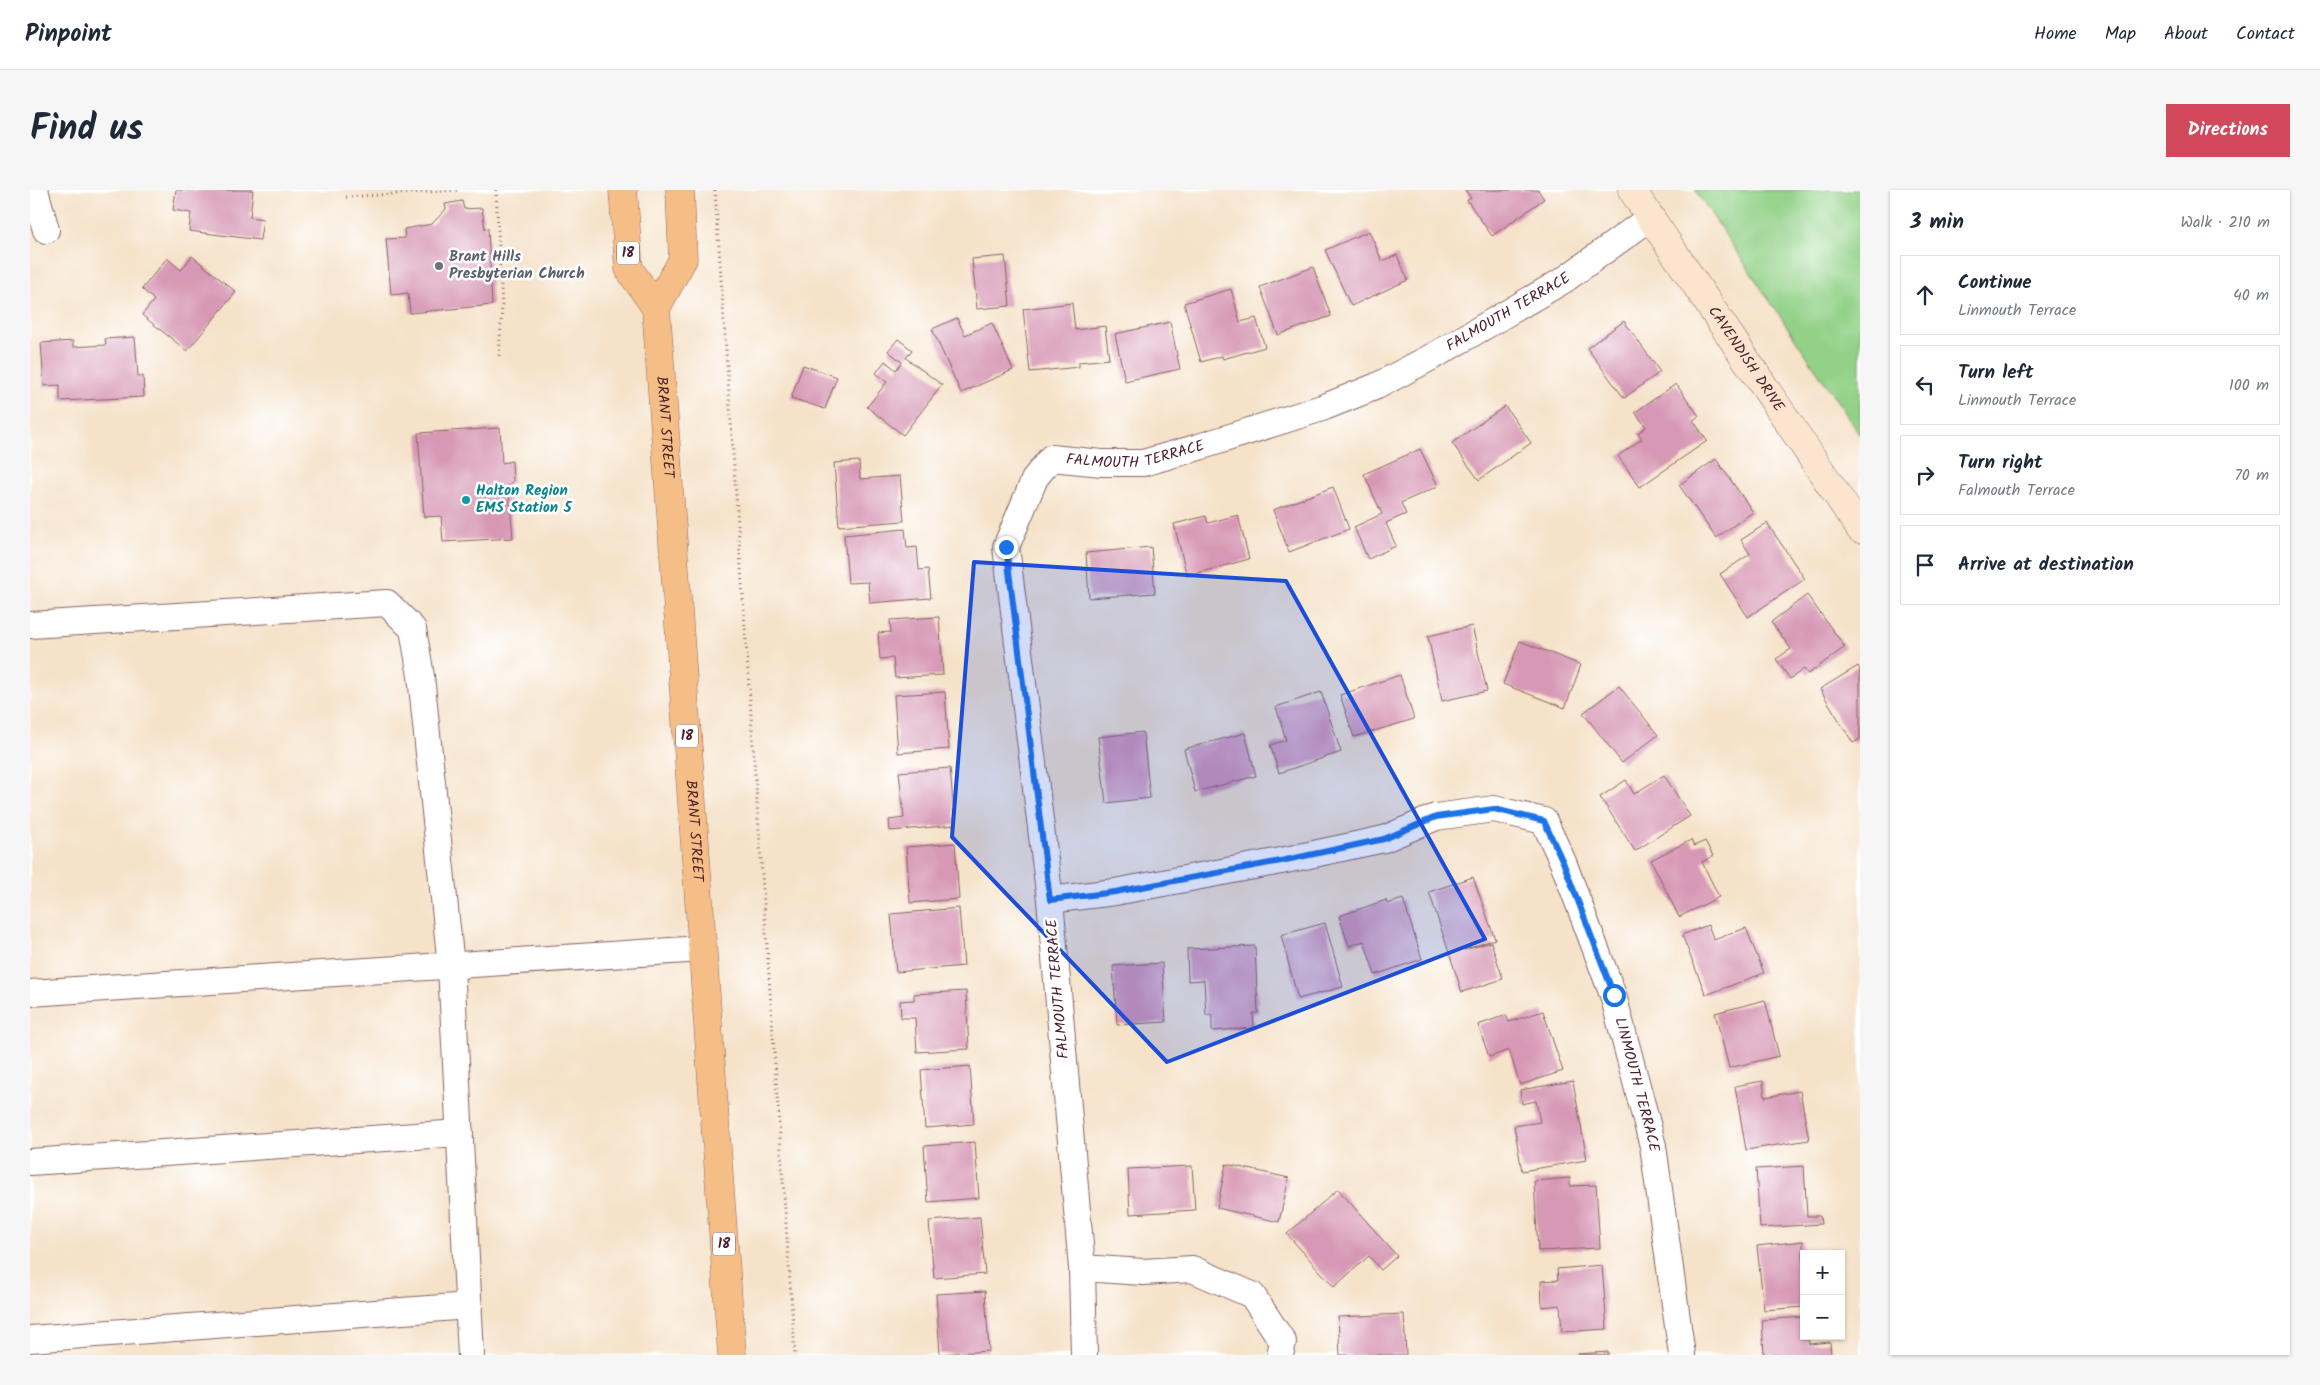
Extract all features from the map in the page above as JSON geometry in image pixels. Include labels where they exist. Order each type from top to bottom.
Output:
[{"type":"main road","name":"18","points":[[623,190],[629,269],[656,308]]},
{"type":"main road","points":[[656,308],[683,258],[680,190]]},
{"type":"main road","name":"BRANT STREET","points":[[656,308],[732,1355]]},
{"type":"street","points":[[35,190],[46,230]]},
{"type":"street","name":"CAVENDISH DRIVE","points":[[1632,190],[1860,528]]},
{"type":"street","name":"FALMOUTH TERRACE","points":[[1084,1355],[1082,1268],[1050,900],[1006,547],[1035,478],[1051,458],[1102,463],[1143,463],[1322,408],[1377,386],[1437,354],[1564,280],[1651,216]]},
{"type":"street","points":[[30,625],[387,603],[413,629],[421,676],[451,966],[471,1355]]},
{"type":"street","name":"LINMOUTH TERRACE","points":[[1050,900],[1115,892],[1384,839],[1436,817],[1494,809],[1544,821],[1563,862],[1614,995],[1653,1146],[1682,1355]]},
{"type":"street","points":[[30,994],[702,949]]},
{"type":"street","points":[[30,1162],[460,1133]]},
{"type":"street","points":[[1082,1268],[1144,1272],[1192,1270],[1252,1295],[1284,1342],[1280,1355]]},
{"type":"street","points":[[30,1339],[469,1306]]},
{"type":"path","points":[[346,197],[458,190]]},
{"type":"path","points":[[496,190],[502,306],[498,359]]},
{"type":"path","points":[[715,190],[795,1355]]},
{"type":"highlighted area","points":[[974,562],[1286,581],[1485,939],[1167,1062],[952,837]]},
{"type":"green space","points":[[1695,190],[1860,190],[1860,435]]},
{"type":"building","points":[[176,190],[253,190],[250,217],[263,219],[260,240],[189,231],[191,213],[173,210]]},
{"type":"building","points":[[1465,190],[1538,190],[1544,199],[1492,236],[1467,200],[1471,198]]},
{"type":"building","name":"Brant Hills Presbyterian Church","points":[[462,201],[464,209],[482,208],[485,229],[488,228],[492,305],[410,313],[408,293],[391,295],[386,239],[405,238],[404,229],[432,224],[446,209],[445,204]]},
{"type":"building","points":[[1369,231],[1382,261],[1397,255],[1408,280],[1351,306],[1325,250]]},
{"type":"building","points":[[192,256],[236,292],[187,351],[142,315],[154,300],[142,289],[167,258],[181,270]]},
{"type":"building","points":[[1005,256],[1010,306],[977,309],[972,259]]},
{"type":"building","points":[[1313,267],[1331,316],[1278,335],[1260,287]]},
{"type":"building","points":[[1231,289],[1240,322],[1256,318],[1265,347],[1223,359],[1222,356],[1201,362],[1184,303]]},
{"type":"building","points":[[1072,303],[1075,330],[1105,326],[1109,359],[1079,362],[1079,367],[1030,372],[1023,309]]},
{"type":"building","points":[[957,318],[965,335],[992,323],[1013,370],[961,393],[932,329]]},
{"type":"building","points":[[1624,321],[1660,372],[1624,398],[1587,348]]},
{"type":"building","points":[[1170,322],[1180,369],[1125,381],[1115,334]]},
{"type":"building","points":[[135,337],[138,376],[143,376],[144,397],[60,401],[60,385],[44,386],[41,343],[73,341],[73,347],[106,345],[105,339]]},
{"type":"building","points":[[898,339],[912,350],[906,358],[942,385],[903,435],[867,407],[887,382],[876,373],[885,361],[896,370],[902,362],[888,351]]},
{"type":"building","points":[[803,365],[837,377],[825,409],[791,398]]},
{"type":"building","points":[[1676,384],[1699,416],[1693,420],[1707,441],[1640,487],[1618,456],[1642,439],[1638,433],[1646,427],[1635,412]]},
{"type":"building","points":[[1505,406],[1531,443],[1479,480],[1452,443]]},
{"type":"building","name":"Halton Region EMS Station 5","points":[[500,428],[502,463],[512,461],[513,482],[508,484],[513,538],[443,542],[441,516],[424,517],[418,433]]},
{"type":"building","points":[[1420,449],[1438,486],[1401,503],[1406,514],[1386,523],[1396,546],[1368,559],[1354,527],[1382,514],[1364,474]]},
{"type":"building","points":[[1716,459],[1753,512],[1716,538],[1679,485]]},
{"type":"building","points":[[859,461],[860,479],[900,476],[904,521],[839,526],[834,463]]},
{"type":"building","points":[[1333,487],[1349,529],[1289,552],[1273,510]]},
{"type":"building","points":[[1238,515],[1249,559],[1187,576],[1174,524],[1206,516],[1208,523]]},
{"type":"building","points":[[1767,523],[1805,579],[1748,617],[1720,574],[1750,554],[1741,540]]},
{"type":"building","points":[[905,529],[907,548],[917,547],[919,570],[928,569],[931,598],[870,603],[868,582],[848,583],[844,535]]},
{"type":"building","points":[[1151,547],[1155,593],[1089,598],[1086,553]]},
{"type":"building","points":[[1807,595],[1845,647],[1808,674],[1804,669],[1790,679],[1776,659],[1791,649],[1771,622]]},
{"type":"building","points":[[939,617],[943,675],[895,678],[893,658],[880,659],[878,633],[891,632],[890,620]]},
{"type":"building","points":[[1472,626],[1487,691],[1442,701],[1428,636]]},
{"type":"building","points":[[1520,641],[1581,665],[1565,708],[1503,684]]},
{"type":"building","points":[[1858,666],[1860,669],[1860,739],[1853,743],[1820,689]]},
{"type":"building","points":[[1400,675],[1414,719],[1354,737],[1340,695]]},
{"type":"building","points":[[1619,686],[1658,735],[1622,763],[1583,713]]},
{"type":"building","points":[[945,692],[949,749],[898,753],[894,695]]},
{"type":"building","points":[[1321,692],[1341,752],[1279,773],[1270,745],[1286,740],[1276,707]]},
{"type":"building","points":[[1143,732],[1150,798],[1106,803],[1098,737]]},
{"type":"building","points":[[1245,733],[1256,776],[1195,792],[1184,749]]},
{"type":"building","points":[[950,768],[955,825],[890,831],[889,820],[904,818],[899,772]]},
{"type":"building","points":[[1664,775],[1690,816],[1635,851],[1600,797],[1626,780],[1634,794]]},
{"type":"building","points":[[1691,840],[1694,846],[1705,841],[1713,856],[1702,862],[1719,897],[1679,917],[1651,860]]},
{"type":"building","points":[[955,843],[959,899],[910,903],[906,847]]},
{"type":"building","points":[[1473,877],[1495,939],[1464,950],[1491,942],[1503,979],[1462,992],[1429,892]]},
{"type":"building","points":[[1403,899],[1422,959],[1375,975],[1364,941],[1349,946],[1339,916],[1386,900],[1387,904]]},
{"type":"building","points":[[959,908],[964,966],[896,972],[891,914]]},
{"type":"building","points":[[1325,923],[1343,987],[1298,999],[1281,935]]},
{"type":"building","points":[[1708,925],[1714,940],[1746,928],[1764,973],[1706,995],[1682,935]]},
{"type":"building","points":[[1255,946],[1258,1013],[1253,1013],[1254,1028],[1212,1031],[1212,1015],[1206,1015],[1204,980],[1188,981],[1187,949]]},
{"type":"building","points":[[1162,963],[1166,1022],[1117,1025],[1113,966]]},
{"type":"building","points":[[966,991],[969,1049],[917,1052],[915,1018],[901,1018],[900,1001],[914,1000],[914,994]]},
{"type":"building","points":[[1765,1000],[1779,1056],[1729,1068],[1715,1013]]},
{"type":"building","points":[[1543,1011],[1563,1071],[1520,1085],[1509,1050],[1489,1057],[1478,1025],[1506,1015],[1509,1022]]},
{"type":"building","points":[[970,1066],[974,1124],[925,1128],[921,1070]]},
{"type":"building","points":[[1573,1081],[1587,1160],[1522,1171],[1514,1126],[1540,1122],[1536,1101],[1522,1104],[1520,1090]]},
{"type":"building","points":[[1763,1081],[1765,1097],[1800,1091],[1809,1140],[1746,1150],[1735,1086]]},
{"type":"building","points":[[975,1142],[979,1198],[928,1202],[924,1146]]},
{"type":"building","points":[[1226,1164],[1289,1178],[1279,1222],[1217,1208]]},
{"type":"building","points":[[1192,1166],[1195,1210],[1130,1214],[1128,1169]]},
{"type":"building","points":[[1804,1166],[1807,1216],[1820,1216],[1821,1224],[1760,1228],[1756,1169]]},
{"type":"building","points":[[1570,1178],[1570,1186],[1596,1185],[1600,1248],[1538,1251],[1534,1181]]},
{"type":"building","points":[[1338,1189],[1397,1256],[1381,1270],[1369,1256],[1334,1287],[1287,1234]]},
{"type":"building","points":[[980,1217],[985,1274],[934,1278],[929,1221]]},
{"type":"building","points":[[1803,1241],[1803,1250],[1800,1250],[1800,1307],[1764,1310],[1757,1246]]},
{"type":"building","points":[[1602,1265],[1607,1329],[1562,1332],[1560,1305],[1542,1307],[1541,1281],[1558,1280],[1557,1269]]},
{"type":"building","points":[[985,1291],[989,1351],[940,1354],[936,1294]]},
{"type":"building","points":[[1404,1314],[1406,1355],[1340,1355],[1338,1317]]},
{"type":"building","points":[[1800,1317],[1800,1340],[1808,1340],[1809,1344],[1830,1342],[1831,1355],[1764,1355],[1762,1320]]},
{"type":"building","points":[[1608,1352],[1608,1355],[1576,1355],[1576,1354]]},
{"type":"place","name":"Brant Hills Presbyterian Church","points":[[439,266]]},
{"type":"place","name":"Halton Region EMS Station 5","points":[[466,500]]},
{"type":"route","points":[[1006,547],[1050,900],[1115,892],[1281,861],[1384,839],[1436,817],[1494,809],[1544,821],[1563,862],[1614,995]]}]
